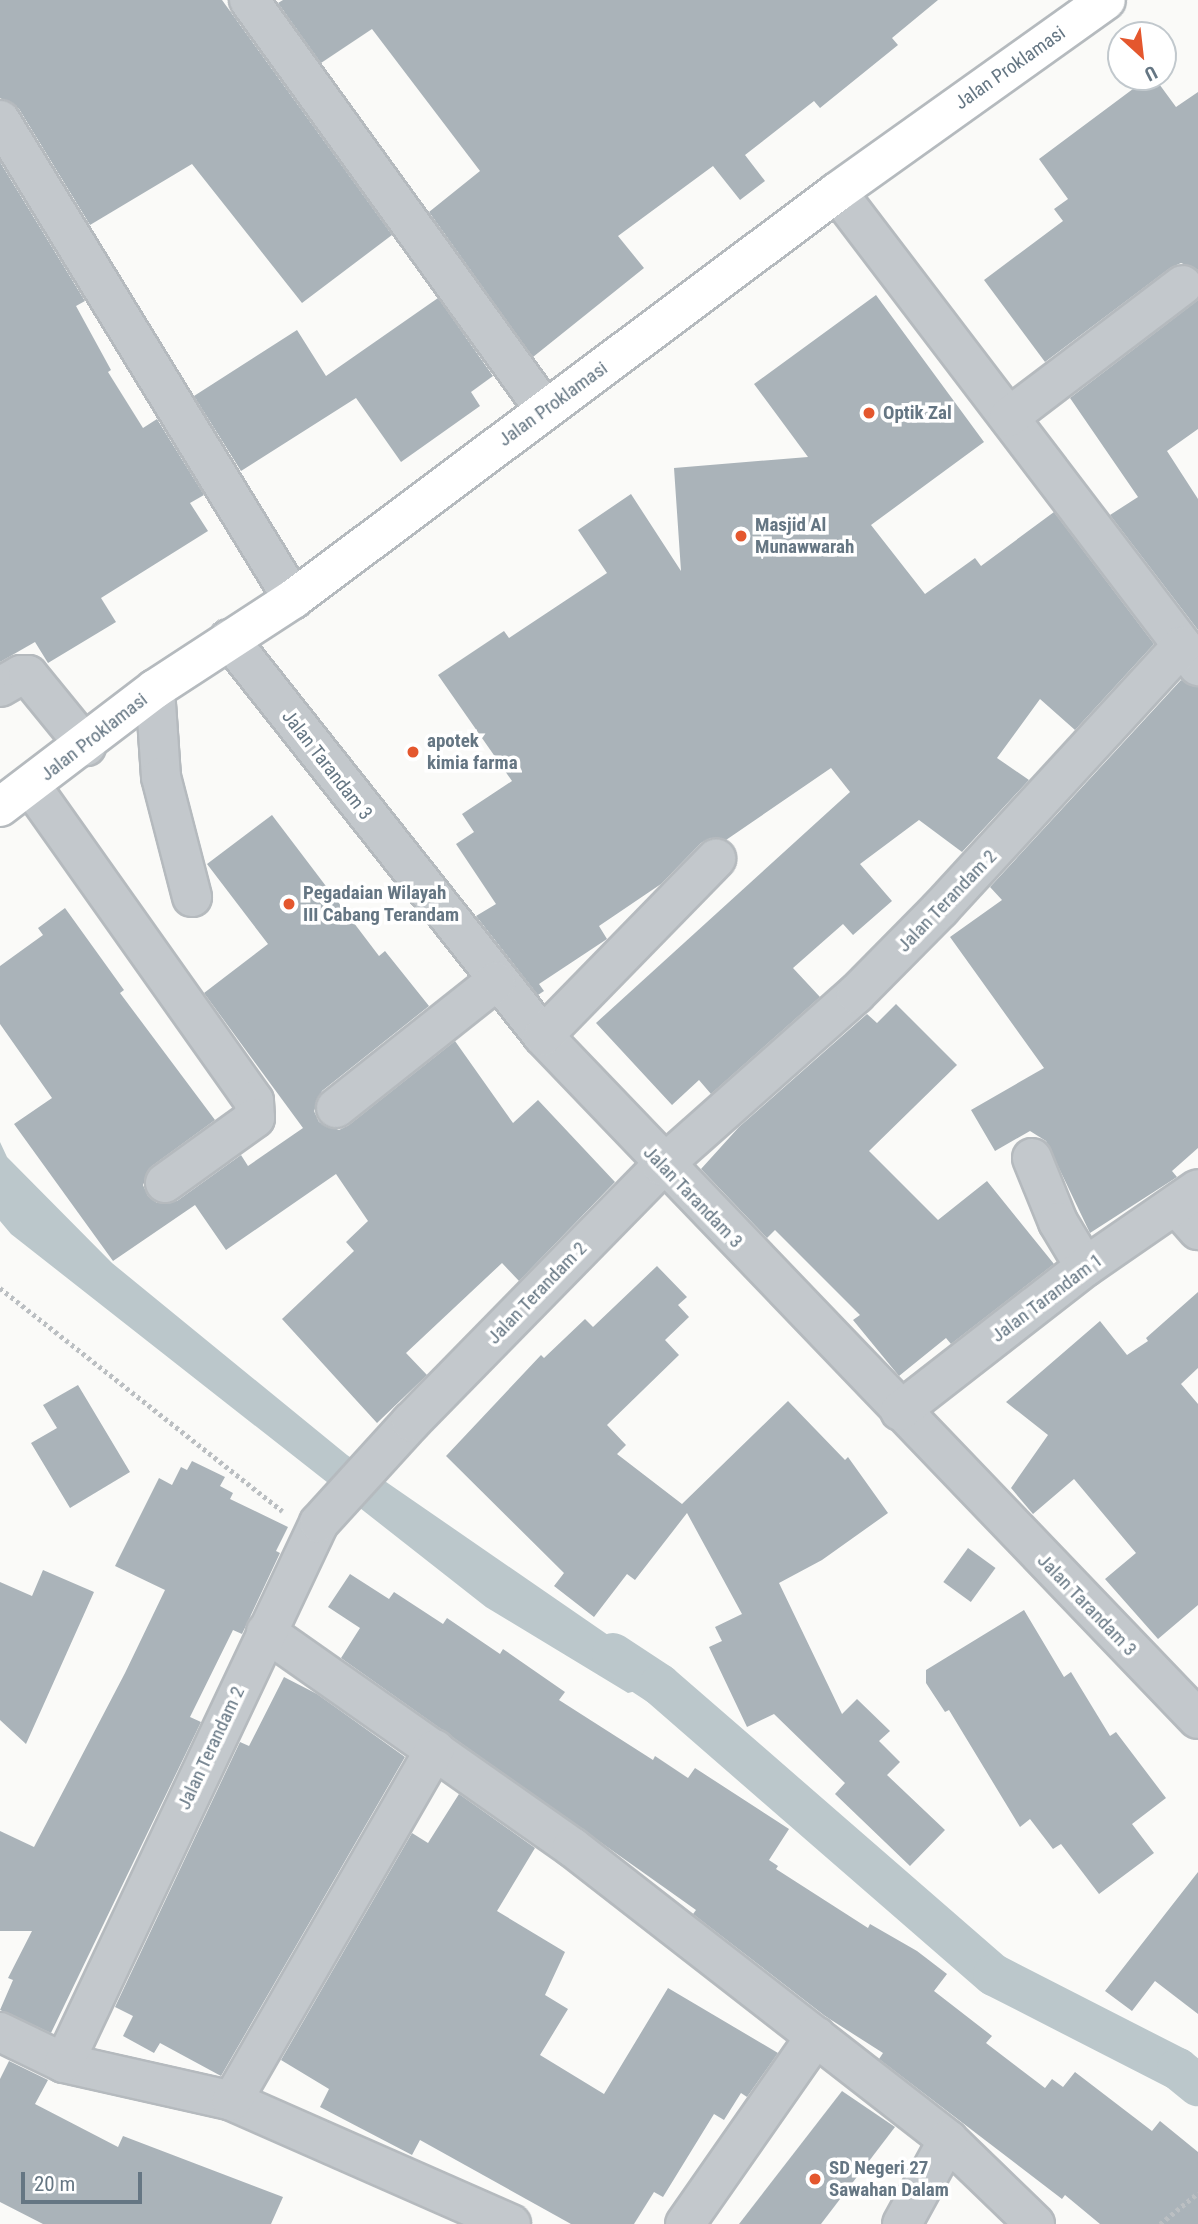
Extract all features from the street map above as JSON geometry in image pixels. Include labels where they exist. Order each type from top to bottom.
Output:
[{"type":"main road","name":"Jalan Proklamasi","points":[[0,807],[86,746],[155,689],[293,598],[837,192],[1106,0]]},
{"type":"street","points":[[249,0],[545,410]]},
{"type":"street","points":[[0,120],[293,598]]},
{"type":"street","points":[[837,192],[1190,657]]},
{"type":"street","points":[[1009,417],[1183,285]]},
{"type":"street","name":"Jalan Tarandam 3","points":[[229,639],[496,981],[543,1036],[662,1166],[900,1412],[1195,1710]]},
{"type":"street","name":"Jalan Terandam 2","points":[[64,2063],[316,1528],[372,1464],[662,1166],[856,994],[1021,824],[1190,657]]},
{"type":"street","points":[[0,687],[20,675],[28,675],[86,746]]},
{"type":"street","points":[[155,689],[161,777],[192,897]]},
{"type":"street","points":[[31,786],[254,1101],[255,1118],[165,1183]]},
{"type":"street","points":[[543,1036],[716,859]]},
{"type":"street","points":[[335,1108],[496,981]]},
{"type":"street","points":[[1032,1158],[1058,1222],[1085,1267]]},
{"type":"street","name":"Jalan Tarandam 1","points":[[900,1412],[1085,1267],[1191,1208]]},
{"type":"street","points":[[266,1632],[572,1847],[948,2140],[1035,2224]]},
{"type":"street","points":[[232,2101],[435,1749]]},
{"type":"street","points":[[0,2032],[64,2063],[232,2101],[511,2224]]},
{"type":"street","points":[[685,2224],[816,2036]]},
{"type":"street","points":[[902,2224],[948,2140]]},
{"type":"path","points":[[0,1288],[316,1528]]},
{"type":"path","points":[[1160,2224],[1198,2193]]},
{"type":"shaded area","points":[[0,1142],[7,1157],[112,1263],[347,1455],[637,1655],[660,1685],[628,1693],[486,1607],[11,1234],[0,1221]]},
{"type":"building","points":[[0,0],[222,0],[392,235],[302,303],[192,164],[90,225],[19,109],[0,98]]},
{"type":"building","points":[[283,0],[938,0],[892,38],[898,45],[820,108],[814,101],[745,155],[765,181],[740,200],[713,166],[618,236],[644,268],[533,357],[429,212],[480,171],[372,29],[321,63],[278,3]]},
{"type":"building","points":[[1130,91],[1164,91],[1176,107],[1198,92],[1198,270],[1181,263],[1170,268],[1045,362],[984,280],[1063,221],[1054,209],[1068,199],[1039,159]]},
{"type":"building","points":[[0,162],[85,301],[76,306],[111,370],[108,372],[143,428],[157,419],[204,495],[190,503],[208,531],[101,598],[116,622],[48,663],[35,642],[0,662]]},
{"type":"building","points":[[876,295],[984,442],[871,525],[925,594],[975,558],[981,566],[1054,512],[1154,644],[1075,730],[1040,699],[997,758],[1029,780],[962,852],[919,820],[860,864],[892,901],[853,935],[843,924],[793,968],[820,997],[711,1094],[699,1080],[672,1105],[596,1023],[850,792],[831,768],[726,840],[711,838],[701,843],[661,884],[599,926],[607,939],[539,984],[544,991],[538,995],[476,916],[496,904],[456,844],[474,832],[462,814],[512,781],[438,675],[504,631],[509,638],[607,573],[578,530],[631,494],[681,571],[674,468],[808,457],[754,384]]},
{"type":"building","points":[[438,298],[493,376],[471,392],[480,406],[401,462],[356,398],[241,471],[194,396],[297,330],[326,376]]},
{"type":"building","points":[[1198,300],[1198,429],[1167,451],[1198,499],[1198,630],[1110,515],[1138,497],[1070,398]]},
{"type":"building","points":[[1181,680],[1198,687],[1198,1148],[1172,1171],[1177,1177],[1090,1233],[1046,1141],[1030,1131],[995,1151],[971,1110],[1044,1068],[950,937],[1002,900],[990,887]]},
{"type":"building","points":[[272,815],[379,956],[385,951],[429,1006],[322,1091],[314,1111],[319,1122],[339,1130],[349,1125],[455,1041],[513,1123],[538,1100],[615,1182],[519,1281],[502,1263],[406,1353],[427,1375],[377,1423],[282,1319],[354,1251],[346,1242],[368,1221],[336,1174],[226,1250],[195,1205],[113,1261],[14,1124],[52,1098],[0,1024],[0,966],[43,935],[38,928],[65,908],[124,990],[120,993],[215,1120],[152,1166],[143,1185],[148,1196],[157,1203],[177,1201],[241,1155],[248,1166],[303,1128],[204,993],[268,944],[207,864]]},
{"type":"building","points":[[896,1004],[957,1065],[869,1151],[938,1220],[987,1181],[1054,1264],[951,1344],[946,1338],[899,1376],[853,1320],[860,1315],[775,1230],[767,1238],[701,1169],[739,1127],[867,1014],[877,1023]]},
{"type":"building","points":[[657,1266],[687,1297],[678,1305],[689,1317],[665,1340],[679,1355],[607,1425],[626,1445],[617,1454],[682,1504],[788,1401],[845,1460],[848,1457],[888,1513],[822,1560],[779,1583],[842,1714],[857,1699],[890,1731],[879,1741],[900,1762],[887,1775],[945,1830],[910,1866],[835,1794],[845,1783],[774,1714],[747,1727],[709,1647],[722,1641],[715,1627],[742,1614],[687,1513],[635,1580],[627,1574],[594,1617],[554,1586],[564,1573],[446,1456],[541,1355],[544,1358],[585,1319],[593,1327]]},
{"type":"building","points":[[1198,1292],[1198,1368],[1181,1384],[1198,1404],[1198,1605],[1158,1639],[1105,1579],[1136,1553],[1074,1479],[1033,1514],[1011,1488],[1048,1435],[1006,1402],[1100,1321],[1127,1355],[1148,1341],[1146,1338]]},
{"type":"building","points":[[78,1385],[130,1472],[70,1508],[31,1443],[57,1428],[43,1405]]},
{"type":"building","points":[[192,1461],[225,1477],[220,1486],[233,1493],[230,1499],[288,1527],[276,1551],[280,1553],[242,1634],[233,1630],[190,1717],[201,1722],[51,2033],[0,2010],[13,1980],[8,1978],[32,1931],[0,1931],[0,1831],[34,1847],[125,1673],[165,1590],[115,1566],[159,1478],[172,1485],[181,1467],[187,1470]]},
{"type":"building","points":[[968,1548],[996,1568],[971,1602],[943,1582]]},
{"type":"building","points":[[43,1570],[94,1592],[26,1744],[0,1720],[0,1582],[32,1596]]},
{"type":"building","points":[[350,1574],[389,1599],[394,1592],[443,1624],[447,1618],[500,1654],[503,1649],[565,1692],[559,1700],[653,1760],[655,1756],[688,1778],[695,1768],[789,1829],[769,1860],[778,1866],[776,1869],[868,1928],[870,1924],[917,1951],[947,1974],[934,1991],[992,2036],[986,2043],[1045,2088],[1052,2079],[1063,2087],[1075,2072],[1152,2131],[1160,2121],[1198,2152],[1198,2224],[1100,2224],[1065,2195],[1062,2199],[879,2059],[883,2053],[825,2016],[693,1914],[696,1910],[341,1658],[360,1628],[328,1607]]},
{"type":"building","points":[[1024,1610],[1064,1677],[1071,1672],[1110,1736],[1116,1732],[1166,1798],[1132,1824],[1154,1853],[1099,1894],[1061,1844],[1053,1849],[1030,1819],[1020,1827],[949,1710],[945,1712],[926,1683],[926,1670]]},
{"type":"building","points":[[284,1677],[317,1694],[405,1757],[221,2076],[160,2043],[154,2053],[123,2036],[133,2016],[115,2007],[240,1742],[249,1746]]},
{"type":"building","points":[[459,1794],[535,1848],[497,1911],[565,1952],[545,1995],[568,2009],[540,2055],[604,2094],[668,1988],[778,2053],[747,2097],[741,2093],[724,2120],[714,2114],[663,2197],[654,2192],[634,2224],[571,2224],[420,2140],[412,2155],[320,2107],[329,2089],[281,2060],[412,1833],[428,1843]]},
{"type":"building","points":[[1198,1872],[1198,2014],[1155,1981],[1132,2011],[1105,1991]]},
{"type":"building","points":[[9,2061],[48,2080],[35,2104],[118,2147],[123,2136],[283,2197],[271,2224],[43,2224],[0,2202],[0,2079]]},
{"type":"building","name":"SD Negeri 27 Sawahan Dalam","points":[[842,2091],[895,2127],[821,2224],[739,2224]]},
{"type":"waterway","points":[[613,1654],[660,1685],[994,1975],[1178,2069],[1198,2085]]},
{"type":"place","name":"Optik Zal","points":[[869,413]]},
{"type":"place","name":"Masjid Al Munawwarah","points":[[741,536]]},
{"type":"place","name":"apotek kimia farma","points":[[413,752]]},
{"type":"place","name":"Pegadaian Wilayah III Cabang Terandam","points":[[289,904]]},
{"type":"place","name":"SD Negeri 27 Sawahan Dalam","points":[[815,2179]]}]
